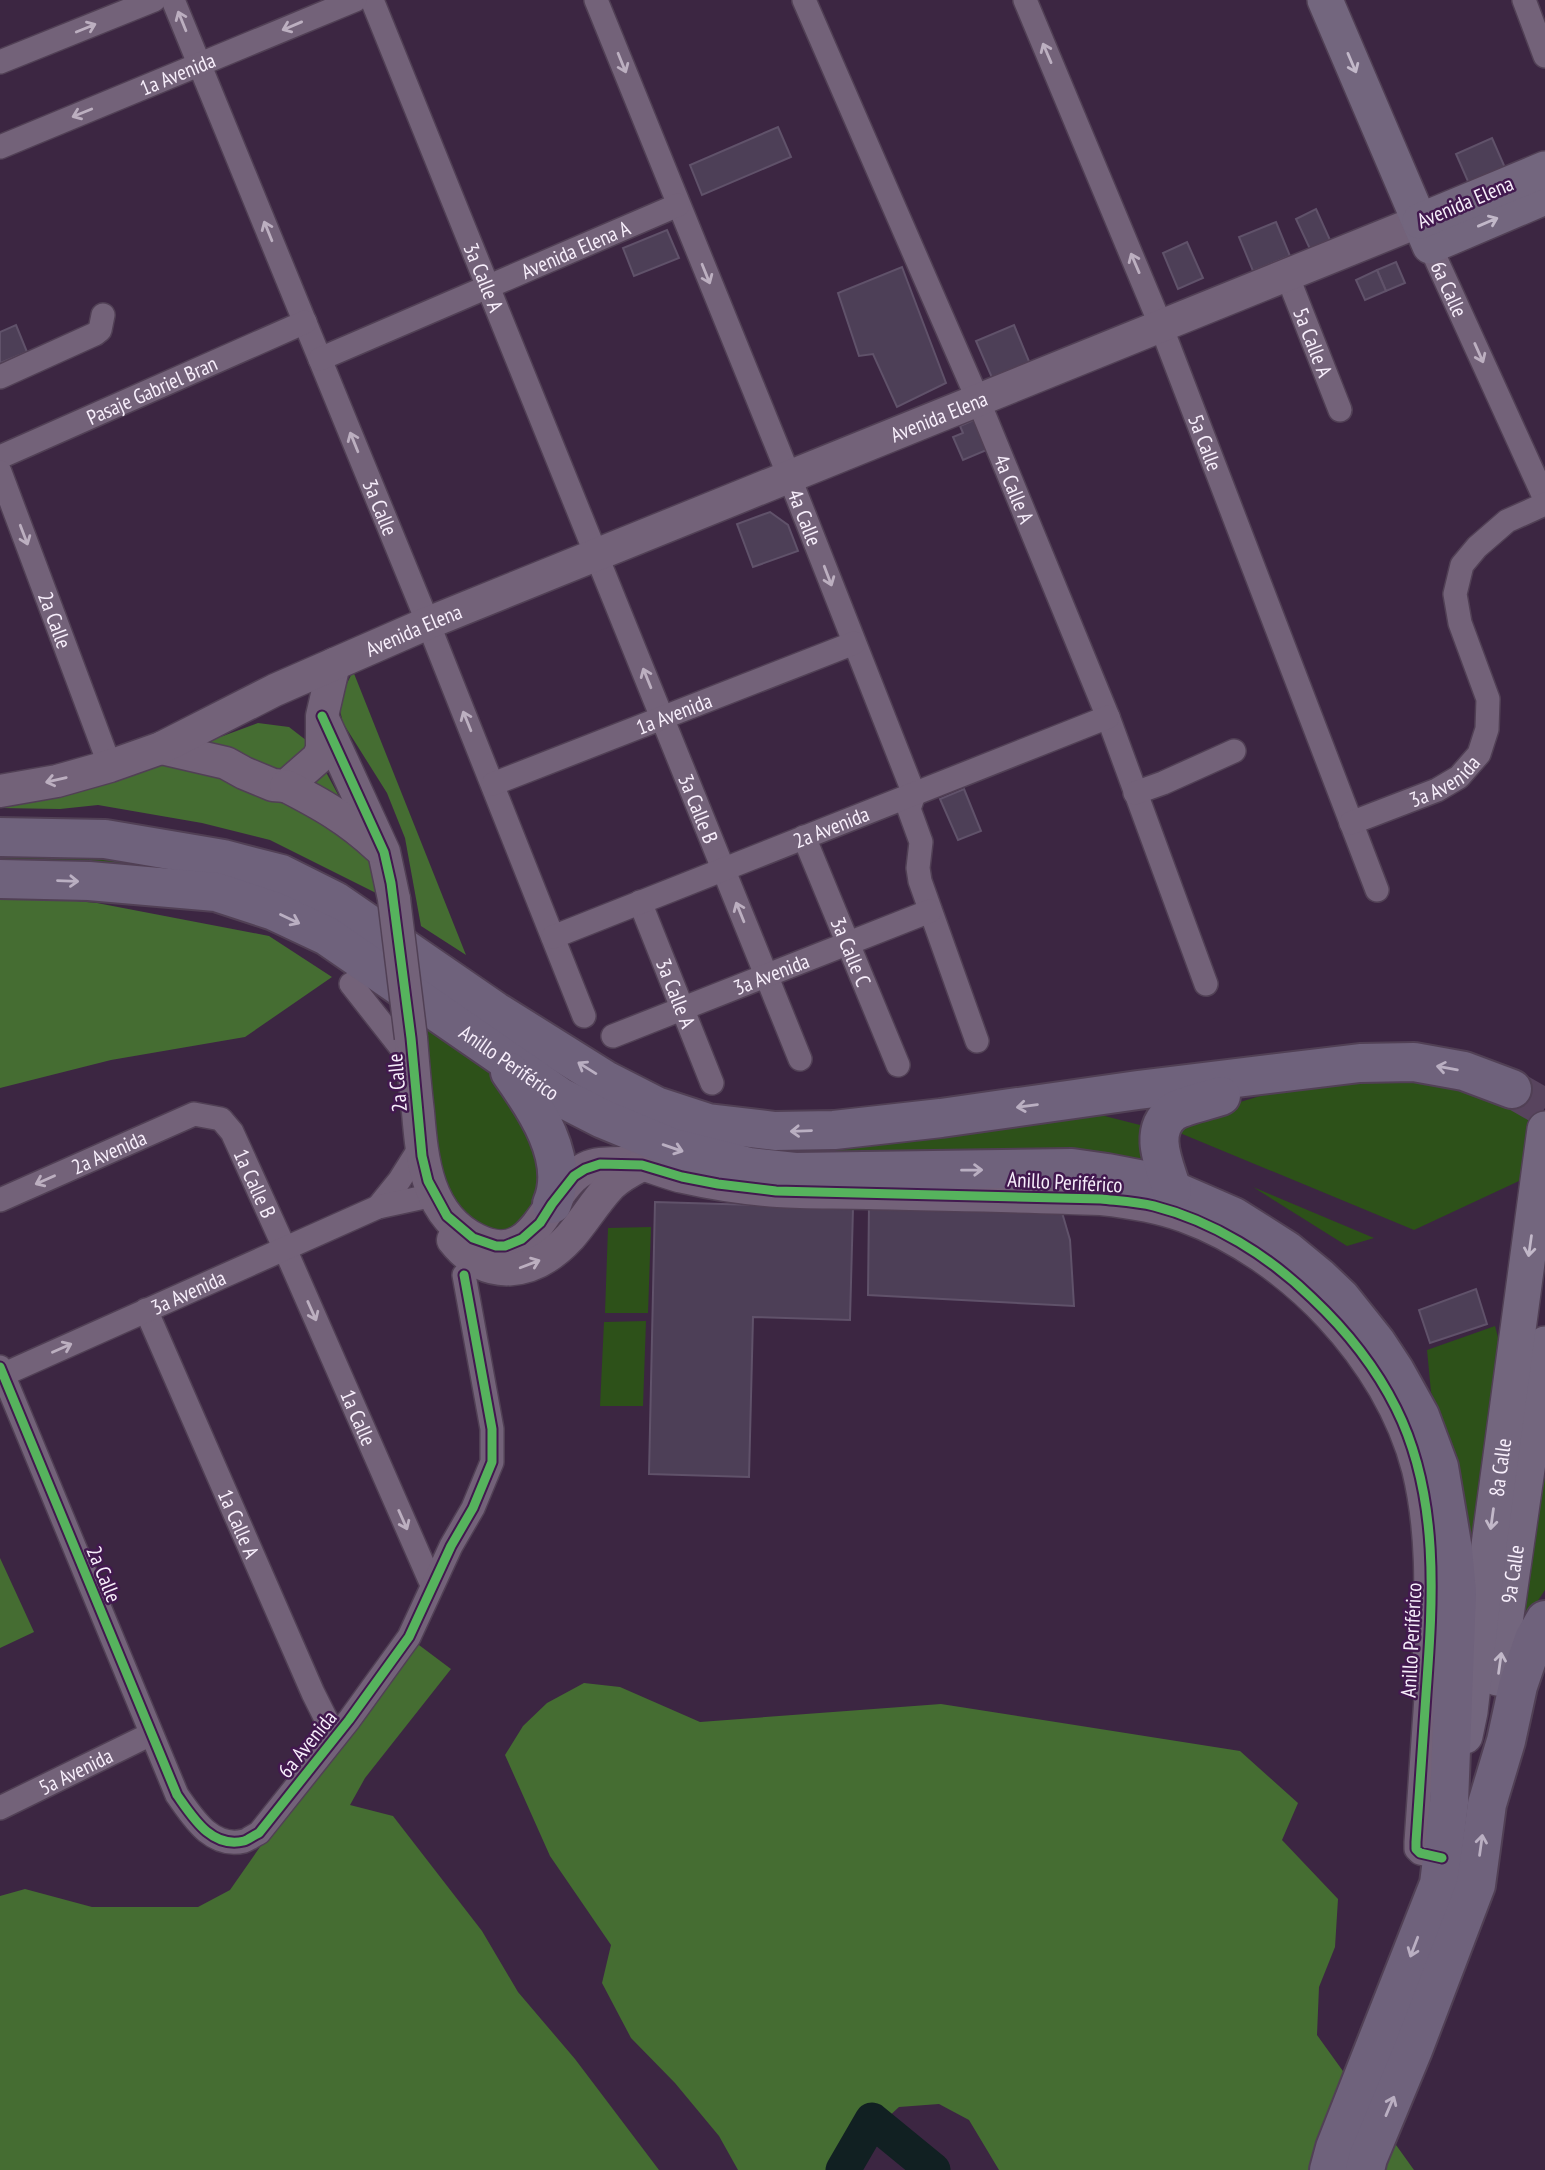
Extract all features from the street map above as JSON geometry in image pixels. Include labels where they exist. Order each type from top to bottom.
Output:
[{"type":"highway","name":"Anillo Periférico","points":[[0,837],[105,839],[223,859],[281,874],[335,901],[495,1011],[607,1081],[656,1106],[708,1123],[775,1131],[834,1130],[1360,1063],[1414,1062],[1464,1071],[1512,1089]]},
{"type":"highway","name":"Anillo Periférico","points":[[0,879],[89,881],[216,892],[274,911],[327,936],[560,1097],[673,1149],[749,1167],[795,1172],[1072,1168],[1138,1179],[1172,1190],[1234,1217],[1302,1262],[1353,1313],[1395,1371],[1420,1416],[1439,1467],[1457,1592],[1442,1656],[1452,1876],[1413,2050],[1365,2170]]},
{"type":"highway","points":[[499,1056],[560,1117],[642,1165]]},
{"type":"highway","points":[[499,1056],[533,1105],[549,1140],[558,1176],[552,1204]]},
{"type":"highway","points":[[1172,1190],[1159,1137],[1162,1126],[1173,1112],[1296,1070]]},
{"type":"highway","points":[[1079,1099],[1143,1117],[1162,1126]]},
{"type":"highway","name":"Anillo Periférico","points":[[1329,2170],[1335,2148],[1452,1876],[1487,1804],[1506,1741],[1518,1686],[1534,1640],[1545,1620]]},
{"type":"main road","name":"6a Calle","points":[[1325,0],[1425,233]]},
{"type":"main road","name":"Avenida Elena","points":[[1425,233],[1545,169]]},
{"type":"main road","name":"Avenida Elena","points":[[1425,233],[1545,197]]},
{"type":"main road","name":"8a Calle","points":[[1450,1802],[1470,1712],[1489,1545],[1545,1129]]},
{"type":"main road","name":"9a Calle","points":[[1487,1804],[1492,1723],[1514,1550],[1545,1344]]},
{"type":"street","points":[[0,62],[154,0]]},
{"type":"street","name":"3a Calle","points":[[173,0],[428,623],[584,1016]]},
{"type":"street","name":"1a Avenida","points":[[0,147],[355,0]]},
{"type":"street","name":"3a Calle A","points":[[372,0],[598,555]]},
{"type":"street","name":"4a Calle","points":[[596,0],[789,476],[914,794],[909,809],[920,842],[920,881],[977,1041]]},
{"type":"street","name":"4a Calle A","points":[[804,0],[978,400],[1108,717],[1206,984]]},
{"type":"street","name":"5a Calle","points":[[1025,0],[1161,326],[1377,890]]},
{"type":"street","points":[[1524,0],[1545,56]]},
{"type":"street","name":"Avenida Elena A","points":[[320,359],[678,205]]},
{"type":"street","name":"Avenida Elena","points":[[0,791],[110,766],[161,748],[275,690],[428,623],[1287,275],[1425,233]]},
{"type":"street","name":"6a Calle","points":[[1425,233],[1545,501]]},
{"type":"street","name":"5a Calle A","points":[[1287,275],[1340,410]]},
{"type":"street","points":[[0,377],[95,334],[100,330],[103,315]]},
{"type":"street","name":"Pasaje Gabriel Bran","points":[[0,457],[305,322]]},
{"type":"street","name":"2a Calle","points":[[0,472],[110,766]]},
{"type":"street","name":"3a Avenida","points":[[1351,823],[1437,790],[1459,777],[1479,754],[1487,729],[1488,699],[1460,623],[1455,594],[1462,565],[1477,547],[1507,521],[1545,501]]},
{"type":"street","name":"3a Calle B","points":[[598,555],[800,1059]]},
{"type":"street","name":"1a Avenida","points":[[492,784],[854,643]]},
{"type":"street","points":[[286,786],[318,758],[322,749],[322,716],[334,664]]},
{"type":"street","points":[[275,690],[322,716]]},
{"type":"street","name":"2a Calle","points":[[322,716],[384,852],[394,899],[421,1146],[428,1181],[451,1237],[466,1255],[486,1267],[498,1270],[521,1268],[541,1260],[563,1244],[610,1186],[642,1165]]},
{"type":"street","name":"2a Avenida","points":[[553,937],[1108,717]]},
{"type":"street","points":[[217,718],[217,732],[226,763]]},
{"type":"street","points":[[161,748],[226,763],[272,785],[286,786],[335,812],[384,852]]},
{"type":"street","points":[[1135,793],[1234,751]]},
{"type":"street","name":"3a Calle C","points":[[804,837],[898,1065]]},
{"type":"street","name":"3a Calle A","points":[[640,902],[712,1083]]},
{"type":"street","name":"3a Avenida","points":[[613,1036],[930,911]]},
{"type":"street","points":[[351,984],[412,1051]]},
{"type":"street","name":"2a Avenida","points":[[0,1200],[194,1114],[221,1119]]},
{"type":"street","name":"1a Calle B","points":[[221,1119],[232,1132],[285,1249]]},
{"type":"street","name":"3a Avenida","points":[[378,1208],[421,1146]]},
{"type":"street","points":[[440,1206],[473,1238],[487,1244],[505,1246],[522,1239],[535,1229],[567,1182],[585,1169],[600,1164],[642,1165]]},
{"type":"street","name":"Anillo Periférico","points":[[642,1165],[718,1184],[776,1191],[1081,1198],[1136,1203],[1206,1224],[1277,1267],[1296,1282],[1328,1313],[1368,1363],[1396,1408],[1418,1471],[1429,1536],[1442,1656],[1416,1849],[1452,1876]]},
{"type":"street","name":"3a Avenida","points":[[1,1372],[378,1208],[440,1206]]},
{"type":"street","name":"1a Calle","points":[[285,1249],[432,1585]]},
{"type":"street","points":[[432,1585],[473,1508],[492,1462],[492,1429],[464,1275]]},
{"type":"street","name":"1a Calle A","points":[[146,1310],[313,1693],[335,1737]]},
{"type":"street","name":"2a Calle","points":[[1,1372],[177,1795]]},
{"type":"street","name":"6a Avenida","points":[[177,1795],[207,1833],[225,1841],[244,1842],[259,1833],[335,1737],[408,1637],[432,1585]]},
{"type":"street","name":"5a Avenida","points":[[0,1808],[151,1734]]},
{"type":"green space","points":[[353,671],[466,955],[421,926],[405,838],[387,793],[343,723],[338,702]]},
{"type":"green space","points":[[258,723],[289,727],[311,744],[366,847],[376,893],[270,840],[202,823],[98,805],[60,809],[0,808],[0,805]]},
{"type":"green space","points":[[104,846],[221,866],[277,884],[336,913],[565,1075],[626,1108],[676,1130],[758,1143],[863,1139],[1077,1109],[1144,1126],[1153,1161],[1152,1172],[1066,1154],[827,1162],[756,1157],[673,1140],[622,1118],[562,1086],[333,928],[275,901],[217,882],[95,872],[0,872],[0,850]]},
{"type":"green space","points":[[23,896],[97,903],[269,936],[332,977],[245,1037],[111,1060],[0,1088],[0,897]]},
{"type":"green space","points":[[425,1024],[490,1064],[518,1099],[547,1175],[534,1210],[522,1225],[486,1234],[454,1204],[431,1148]]},
{"type":"green space","points":[[1419,1072],[1500,1091],[1539,1114],[1532,1175],[1414,1230],[1175,1131],[1176,1121],[1304,1083]]},
{"type":"green space","points":[[1253,1187],[1374,1238],[1347,1246]]},
{"type":"green space","points":[[651,1227],[648,1313],[605,1313],[608,1228]]},
{"type":"green space","points":[[646,1321],[643,1406],[600,1406],[604,1322]]},
{"type":"green space","points":[[1495,1326],[1500,1345],[1468,1638],[1470,1541],[1462,1488],[1450,1438],[1431,1392],[1427,1350]]},
{"type":"green space","points":[[1545,1433],[1545,1590],[1519,1629]]},
{"type":"green space","points":[[0,1558],[34,1632],[0,1648]]},
{"type":"green space","points":[[407,1636],[451,1669],[365,1778],[350,1805],[393,1816],[482,1931],[518,1992],[575,2059],[659,2170],[0,2170],[0,1896],[25,1889],[92,1907],[198,1907],[230,1890]]},
{"type":"green space","points":[[584,1683],[620,1687],[700,1722],[941,1704],[1240,1751],[1298,1803],[1282,1840],[1338,1899],[1335,1947],[1319,1987],[1317,2035],[1414,2170],[999,2170],[969,2120],[939,2104],[899,2107],[859,2144],[843,2170],[738,2170],[719,2136],[675,2083],[631,2038],[602,1983],[611,1945],[550,1856],[505,1755],[523,1726],[547,1703]]},
{"type":"building","points":[[778,127],[791,157],[702,195],[690,165]]},
{"type":"building","points":[[1492,138],[1506,170],[1470,186],[1456,154]]},
{"type":"building","points":[[1316,209],[1330,240],[1310,249],[1296,219]]},
{"type":"building","points":[[1276,222],[1290,256],[1253,271],[1239,237]]},
{"type":"building","points":[[667,230],[679,258],[634,276],[623,248]]},
{"type":"building","points":[[1187,242],[1203,278],[1178,289],[1163,253]]},
{"type":"building","points":[[1396,262],[1405,283],[1386,291],[1377,270]]},
{"type":"building","points":[[902,267],[946,383],[897,407],[873,354],[859,356],[838,293]]},
{"type":"building","points":[[1377,270],[1386,291],[1365,300],[1356,280]]},
{"type":"building","points":[[16,325],[27,352],[0,363],[0,332]]},
{"type":"building","points":[[1014,325],[1033,371],[996,387],[976,341]]},
{"type":"building","points":[[976,419],[989,449],[963,460],[953,437],[963,433],[960,426]]},
{"type":"building","points":[[770,512],[788,525],[798,551],[753,567],[737,524]]},
{"type":"building","points":[[964,789],[981,831],[958,840],[940,799]]},
{"type":"building","points":[[655,1202],[853,1208],[850,1320],[753,1317],[749,1477],[649,1474]]},
{"type":"building","points":[[869,1204],[1061,1209],[1070,1240],[1074,1306],[868,1295]]},
{"type":"building","points":[[1476,1289],[1487,1324],[1430,1343],[1419,1310]]},
{"type":"waterway","points":[[843,2170],[872,2120],[933,2170]]},
{"type":"tunnel","points":[[1512,1089],[1545,1108]]},
{"type":"cycle path","points":[[322,716],[384,852],[391,883],[411,1038],[422,1156],[428,1181],[447,1216],[473,1238],[496,1246],[505,1246],[522,1239],[540,1223],[574,1176],[600,1164],[642,1165],[718,1184],[776,1191],[1101,1199],[1154,1206],[1219,1231],[1259,1254],[1324,1310],[1359,1350],[1388,1393],[1410,1442],[1420,1476],[1427,1512],[1431,1585],[1429,1658],[1416,1849],[1420,1853],[1442,1858]]},
{"type":"cycle path","points":[[0,1367],[177,1795],[196,1821],[212,1835],[232,1842],[244,1841],[259,1833],[349,1720],[409,1637],[451,1546],[473,1508],[492,1462],[492,1429],[464,1275]]}]
